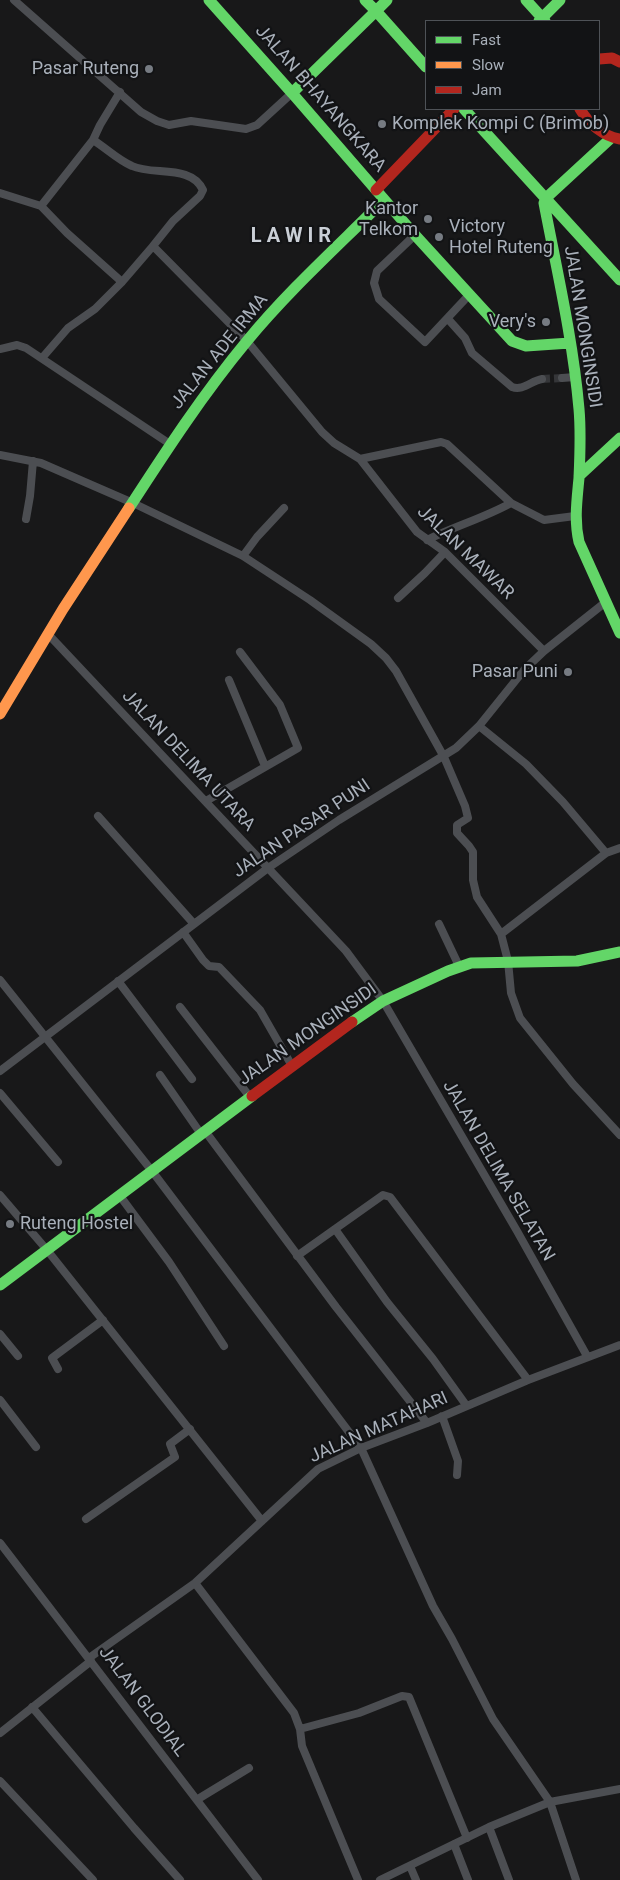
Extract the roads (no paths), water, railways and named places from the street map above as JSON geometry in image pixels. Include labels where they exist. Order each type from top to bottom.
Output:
[{"type":"main road","name":"JALAN BHAYANGKARA","points":[[210,0],[384,200],[508,338],[516,344],[526,346],[570,343]]},
{"type":"main road","points":[[365,0],[425,66]]},
{"type":"main road","points":[[292,93],[387,0]]},
{"type":"main road","points":[[526,0],[542,20],[560,0]]},
{"type":"main road","points":[[600,59],[612,58],[620,62]]},
{"type":"main road","points":[[376,190],[453,110]]},
{"type":"main road","points":[[465,110],[620,280]]},
{"type":"main road","points":[[546,198],[615,139],[601,133],[581,110]]},
{"type":"main road","name":"JALAN MONGINSIDI","points":[[546,198],[544,210],[570,343],[578,410],[580,446],[575,516],[579,542],[620,633]]},
{"type":"main road","name":"JALAN ADE IRMA","points":[[0,714],[48,634],[170,444],[247,340],[384,200]]},
{"type":"main road","points":[[579,476],[620,438]]},
{"type":"main road","points":[[580,446],[598,457]]},
{"type":"main road","name":"JALAN MONGINSIDI","points":[[0,1285],[337,1032],[383,1001],[459,966],[479,962],[577,961],[618,955]]},
{"type":"street","points":[[18,1],[142,112],[157,121],[169,125],[191,121],[246,129],[257,125],[292,93]]},
{"type":"street","points":[[41,206],[93,140],[120,92]]},
{"type":"street","points":[[42,358],[68,328],[95,309],[122,282],[173,222],[200,196],[202,188],[195,180],[178,173],[141,170],[130,166],[93,140]]},
{"type":"street","points":[[0,194],[41,206],[67,233],[122,282]]},
{"type":"street","points":[[415,235],[376,272],[374,283],[378,297],[425,342],[469,295]]},
{"type":"street","name":"JALAN MAWAR","points":[[153,246],[247,340],[322,432],[334,443],[360,459],[417,532],[444,552],[544,651]]},
{"type":"street","points":[[448,318],[465,338],[472,354],[512,387],[520,389],[542,379]]},
{"type":"street","points":[[0,349],[21,346],[42,358],[170,444]]},
{"type":"street","points":[[562,378],[574,377]]},
{"type":"street","points":[[360,459],[442,442],[447,444],[511,503],[540,519],[575,516]]},
{"type":"street","points":[[0,455],[33,460],[133,503],[243,556],[310,600],[386,658],[396,671],[444,757],[468,815],[466,820],[457,825],[456,829],[470,846],[472,852],[473,880],[477,897],[501,934],[508,961],[511,993],[520,1018],[573,1084],[620,1136]]},
{"type":"street","points":[[26,519],[33,460]]},
{"type":"street","points":[[427,540],[449,529],[490,515],[511,503]]},
{"type":"street","points":[[243,556],[259,534],[267,528],[284,508]]},
{"type":"street","points":[[398,598],[444,552]]},
{"type":"street","name":"JALAN PASAR PUNI","points":[[0,1071],[268,868],[378,795],[444,757],[456,748],[479,726],[524,670],[544,651],[607,601]]},
{"type":"street","name":"JALAN DELIMA UTARA","points":[[48,634],[346,951],[383,1001]]},
{"type":"street","points":[[206,801],[298,747],[280,705],[240,652]]},
{"type":"street","points":[[229,680],[265,766]]},
{"type":"street","points":[[479,726],[526,764],[563,802],[606,853]]},
{"type":"street","points":[[98,816],[194,924]]},
{"type":"street","points":[[501,934],[606,853],[620,848]]},
{"type":"street","points":[[439,924],[459,966]]},
{"type":"street","points":[[183,932],[203,960],[209,966],[219,967],[260,1010],[292,1066]]},
{"type":"street","points":[[0,980],[152,1172],[361,1448],[433,1606],[493,1719],[550,1802],[576,1880]]},
{"type":"street","points":[[118,981],[192,1079]]},
{"type":"street","name":"JALAN DELIMA SELATAN","points":[[383,1001],[517,1231],[586,1356]]},
{"type":"street","points":[[180,1007],[250,1097]]},
{"type":"street","points":[[160,1075],[427,1423]]},
{"type":"street","points":[[0,1093],[58,1162]]},
{"type":"street","points":[[0,1194],[47,1250],[262,1520]]},
{"type":"street","points":[[297,1256],[383,1195],[390,1197],[528,1380]]},
{"type":"street","points":[[120,1196],[166,1259],[224,1346]]},
{"type":"street","points":[[334,1230],[466,1405]]},
{"type":"street","points":[[58,1369],[52,1358],[103,1320]]},
{"type":"street","points":[[0,1334],[18,1356]]},
{"type":"street","name":"JALAN MATAHARI","points":[[0,1734],[90,1659],[195,1583],[318,1469],[361,1448],[427,1423],[586,1356],[620,1344]]},
{"type":"street","points":[[0,1400],[36,1447]]},
{"type":"street","points":[[442,1416],[458,1461],[457,1475]]},
{"type":"street","points":[[86,1519],[174,1458],[176,1456],[170,1444],[190,1429]]},
{"type":"street","name":"JALAN GLODIAL","points":[[0,1543],[198,1799],[258,1880]]},
{"type":"street","points":[[195,1583],[294,1713],[300,1729],[302,1746],[358,1880]]},
{"type":"street","points":[[300,1729],[359,1713],[402,1696],[409,1697],[467,1838]]},
{"type":"street","points":[[32,1707],[180,1880]]},
{"type":"street","points":[[198,1799],[249,1768]]},
{"type":"street","points":[[0,1781],[93,1880]]},
{"type":"street","points":[[380,1880],[489,1827],[550,1802],[620,1789]]},
{"type":"street","points":[[489,1827],[509,1880]]},
{"type":"street","points":[[454,1844],[468,1880]]},
{"type":"street","points":[[410,1866],[416,1880]]},
{"type":"tunnel","points":[[542,379],[562,378]]},
{"type":"place","name":"Pasar Ruteng","points":[[149,69]]},
{"type":"place","name":"Komplek Kompi C (Brimob)","points":[[382,124]]},
{"type":"place","name":"Kantor Telkom","points":[[428,219]]},
{"type":"place","name":"Victory Hotel Ruteng","points":[[439,237]]},
{"type":"place","name":"Very's","points":[[546,322]]},
{"type":"place","name":"Pasar Puni","points":[[568,672]]},
{"type":"place","name":"Ruteng Hostel","points":[[10,1224]]},
{"type":"district","name":"L A W I R","points":[[291,237]]}]
